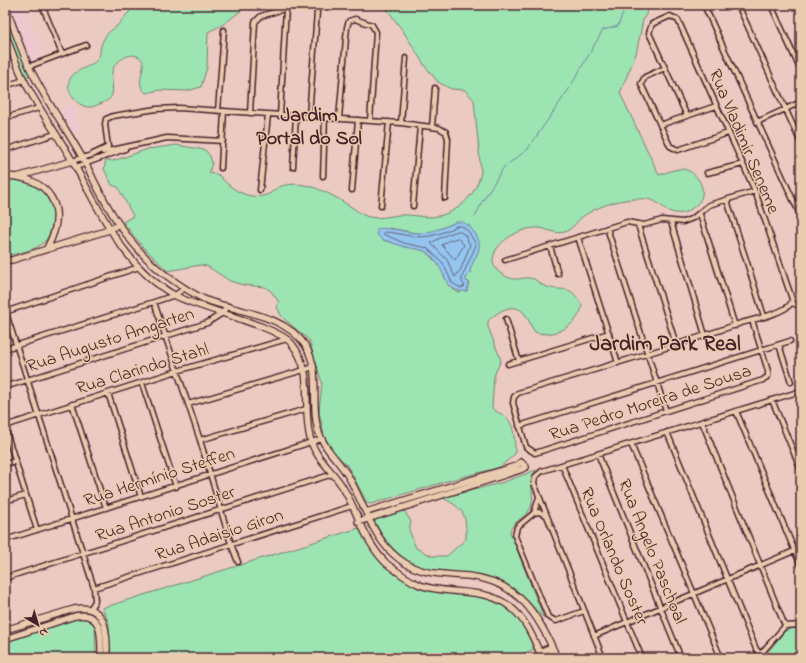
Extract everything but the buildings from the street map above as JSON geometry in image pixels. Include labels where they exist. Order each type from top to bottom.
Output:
[{"type":"main road","points":[[5,6],[34,76],[83,158],[119,224],[149,261],[185,288],[207,300],[257,315],[294,333],[305,346],[314,367],[316,382],[316,423],[321,439],[330,454],[349,476],[368,518],[379,538],[389,550],[401,561],[418,570],[432,574],[484,579],[511,591],[525,603],[538,618],[557,658]]},
{"type":"main road","points":[[5,33],[24,80],[39,108],[76,167],[109,230],[138,267],[175,295],[204,308],[287,338],[299,354],[305,369],[308,388],[306,409],[307,425],[311,442],[322,461],[342,486],[358,522],[381,558],[405,577],[420,585],[437,589],[485,594],[501,600],[522,618],[542,657]]},
{"type":"main road","points":[[24,80],[34,76]]},
{"type":"main road","points":[[17,177],[72,161]]},
{"type":"main road","points":[[5,176],[17,177],[42,188],[54,200],[57,218],[55,231],[47,248]]},
{"type":"main road","points":[[5,260],[12,260],[109,230],[119,224]]},
{"type":"main road","points":[[352,506],[365,511],[516,466],[521,462],[526,467],[358,522]]},
{"type":"main road","points":[[5,629],[84,607],[90,609],[102,619],[106,627],[106,658]]},
{"type":"main road","points":[[68,611],[68,618]]},
{"type":"main road","points":[[5,639],[75,616],[87,616],[97,622],[100,634],[101,658]]},
{"type":"main road","points":[[542,657],[544,650],[551,648]]},
{"type":"main road","points":[[551,648],[553,658]]},
{"type":"street","points":[[42,5],[62,54]]},
{"type":"street","points":[[250,113],[254,26],[256,20],[261,16],[297,5]]},
{"type":"street","points":[[309,116],[317,12],[314,5]]},
{"type":"street","points":[[704,5],[801,217]]},
{"type":"street","points":[[738,5],[801,143]]},
{"type":"street","points":[[771,5],[801,71]]},
{"type":"street","points":[[280,116],[286,8]]},
{"type":"street","name":"Rua Vladimir Seneme","points":[[665,68],[650,33],[650,26],[661,19],[673,16],[678,20],[755,192],[792,299],[791,303]]},
{"type":"street","points":[[339,118],[346,27],[349,22],[355,19],[372,25],[376,30],[370,120]]},
{"type":"street","points":[[218,111],[224,30]]},
{"type":"street","points":[[30,66],[86,45]]},
{"type":"street","points":[[401,123],[406,58]]},
{"type":"street","points":[[687,116],[665,68],[645,77],[641,84],[672,148],[678,150],[728,133]]},
{"type":"street","points":[[5,86],[24,80]]},
{"type":"street","points":[[432,127],[435,88]]},
{"type":"street","points":[[757,122],[801,102]]},
{"type":"street","points":[[660,125],[716,106]]},
{"type":"street","points":[[5,118],[39,108]]},
{"type":"street","points":[[72,161],[108,147],[105,124],[106,119],[113,116],[168,108],[401,123],[443,129],[448,136],[445,198]]},
{"type":"street","points":[[221,168],[224,111]]},
{"type":"street","points":[[260,190],[268,115]]},
{"type":"street","points":[[293,167],[296,116]]},
{"type":"street","points":[[323,176],[325,117]]},
{"type":"street","points":[[352,190],[358,120]]},
{"type":"street","points":[[381,206],[389,122]]},
{"type":"street","points":[[414,206],[420,126]]},
{"type":"street","points":[[5,150],[55,134]]},
{"type":"street","points":[[93,154],[142,142],[170,138],[223,141]]},
{"type":"street","points":[[76,167],[142,142]]},
{"type":"street","points":[[707,173],[742,164]]},
{"type":"street","points":[[505,260],[629,221],[646,225],[663,220],[671,222],[688,221],[700,214],[709,206],[755,192]]},
{"type":"street","points":[[727,200],[764,316]]},
{"type":"street","points":[[700,214],[735,326]]},
{"type":"street","points":[[671,222],[705,335]]},
{"type":"street","points":[[638,224],[676,344]]},
{"type":"street","points":[[607,228],[666,411]]},
{"type":"street","points":[[578,238],[618,363]]},
{"type":"street","points":[[550,246],[558,274]]},
{"type":"street","points":[[90,609],[95,601],[94,588],[5,311],[138,267]]},
{"type":"street","points":[[5,349],[175,295],[185,288]]},
{"type":"street","points":[[154,302],[200,440],[231,544],[238,562]]},
{"type":"street","points":[[790,341],[519,426],[513,403],[514,397],[518,393],[735,326],[786,309],[791,303],[801,306]]},
{"type":"street","points":[[222,314],[228,306]]},
{"type":"street","name":"Rua Augusto Amgarten","points":[[5,387],[206,322],[222,314]]},
{"type":"street","points":[[506,319],[519,361]]},
{"type":"street","name":"Rua Pedro Moreira de Sousa","points":[[519,426],[529,450],[535,453],[763,380],[768,372],[752,320]]},
{"type":"street","points":[[508,364],[608,333]]},
{"type":"street","name":"Rua Clarindo Stahl","points":[[5,427],[72,404],[287,338]]},
{"type":"street","points":[[779,345],[792,382]]},
{"type":"street","points":[[188,404],[314,367]]},
{"type":"street","points":[[142,383],[176,487]]},
{"type":"street","points":[[603,658],[534,484],[537,475],[542,471],[801,391]]},
{"type":"street","points":[[108,393],[141,497]]},
{"type":"street","points":[[772,400],[801,470]]},
{"type":"street","points":[[72,404],[106,508]]},
{"type":"street","points":[[200,440],[306,409]]},
{"type":"street","points":[[736,411],[801,566]]},
{"type":"street","points":[[702,422],[785,626]]},
{"type":"street","points":[[5,427],[37,530]]},
{"type":"street","points":[[667,432],[756,649],[760,654]]},
{"type":"street","name":"Rua Hermínio Steffen","points":[[5,540],[176,487],[321,439]]},
{"type":"street","points":[[631,444],[722,658]]},
{"type":"street","name":"Rua Angelo Paschoal","points":[[598,454],[681,658]]},
{"type":"street","points":[[5,464],[15,461]]},
{"type":"street","name":"Rua Orlando Soster","points":[[562,465],[642,658]]},
{"type":"street","name":"Rua Antonio Soster","points":[[5,578],[333,474]]},
{"type":"street","points":[[5,501],[26,495]]},
{"type":"street","points":[[539,497],[534,512],[517,527],[514,536],[548,617],[556,621],[584,611]]},
{"type":"street","name":"Rua Adaisio Giron","points":[[94,588],[352,506]]},
{"type":"street","points":[[534,512],[539,512],[546,515]]},
{"type":"street","points":[[594,636],[801,548]]},
{"type":"street","points":[[757,658],[785,626],[801,625]]},
{"type":"shaded area","points":[[7,5],[24,5],[45,57],[31,64]]},
{"type":"shaded area","points":[[72,103],[78,112],[74,114],[83,127],[73,133],[60,111]]},
{"type":"green space","points":[[130,5],[248,5],[224,24],[208,32],[207,67],[201,87],[187,91],[160,90],[146,93],[142,88],[141,83],[143,63],[141,59],[133,55],[125,57],[115,65],[112,72],[113,90],[112,94],[107,100],[94,107],[79,104],[70,93],[69,80],[74,74],[90,65],[98,58],[105,37],[130,11]]},
{"type":"green space","points":[[384,5],[651,5],[643,20],[636,54],[620,93],[659,175],[679,169],[689,171],[700,183],[702,193],[697,204],[684,213],[672,212],[649,199],[620,201],[594,210],[582,217],[567,231],[559,233],[542,228],[531,228],[516,233],[503,242],[494,254],[493,261],[495,267],[500,273],[514,279],[531,278],[542,285],[553,289],[570,291],[582,305],[576,319],[571,324],[564,329],[550,334],[535,332],[526,315],[515,308],[500,311],[488,321],[488,327],[501,360],[494,376],[492,408],[509,420],[514,434],[515,454],[500,467],[371,504],[367,503],[346,464],[334,453],[324,435],[319,412],[322,383],[309,340],[282,317],[277,307],[279,302],[271,291],[265,287],[243,285],[230,281],[207,266],[200,265],[168,271],[142,246],[123,222],[133,216],[118,187],[112,185],[104,169],[106,160],[113,161],[148,149],[177,145],[205,150],[210,156],[212,163],[209,173],[219,175],[229,185],[241,193],[248,195],[262,196],[269,194],[283,186],[298,184],[309,186],[324,192],[370,217],[378,218],[403,215],[430,217],[448,213],[463,204],[469,197],[481,172],[474,100],[465,90],[451,89],[438,82],[425,66],[403,31]],"holes":[[[456,222],[472,230],[478,240],[478,250],[472,263],[470,273],[467,276],[460,293],[448,285],[440,266],[425,251],[382,240],[389,228],[416,233],[430,233]]]},
{"type":"green space","points":[[5,15],[29,75],[27,77],[24,75],[5,26]]},
{"type":"green space","points":[[5,179],[32,185],[46,195],[51,203],[53,221],[45,241],[37,247],[21,253],[5,256]]},
{"type":"green space","points":[[536,470],[532,480],[532,504],[530,509],[513,525],[510,532],[544,618],[515,590],[494,579],[476,575],[433,571],[412,563],[402,557],[394,549],[380,531],[374,520],[404,510],[411,522],[409,530],[416,548],[432,556],[447,556],[466,539],[466,524],[460,510],[451,502],[443,498],[504,482]]},
{"type":"green space","points":[[359,528],[370,546],[391,571],[409,583],[422,588],[475,595],[500,603],[519,619],[527,632],[534,649],[513,658],[110,658],[109,623],[102,608]]},
{"type":"green space","points":[[78,618],[86,618],[95,626],[96,658],[5,658],[5,641]]},
{"type":"green space","points":[[796,627],[801,627],[801,658],[763,658],[785,631]]},
{"type":"water","points":[[456,222],[463,222],[469,225],[479,242],[479,250],[470,273],[466,278],[466,281],[469,282],[467,291],[459,291],[453,288],[449,284],[438,264],[426,252],[382,240],[377,235],[377,229],[425,233]]},
{"type":"waterway","points":[[475,217],[482,202],[504,167],[527,150],[569,89],[603,30],[618,26],[626,5]]},
{"type":"district","name":"Jardim Portal do Sol","points":[[309,126]]},
{"type":"district","name":"Jardim Park Real","points":[[665,342]]}]
